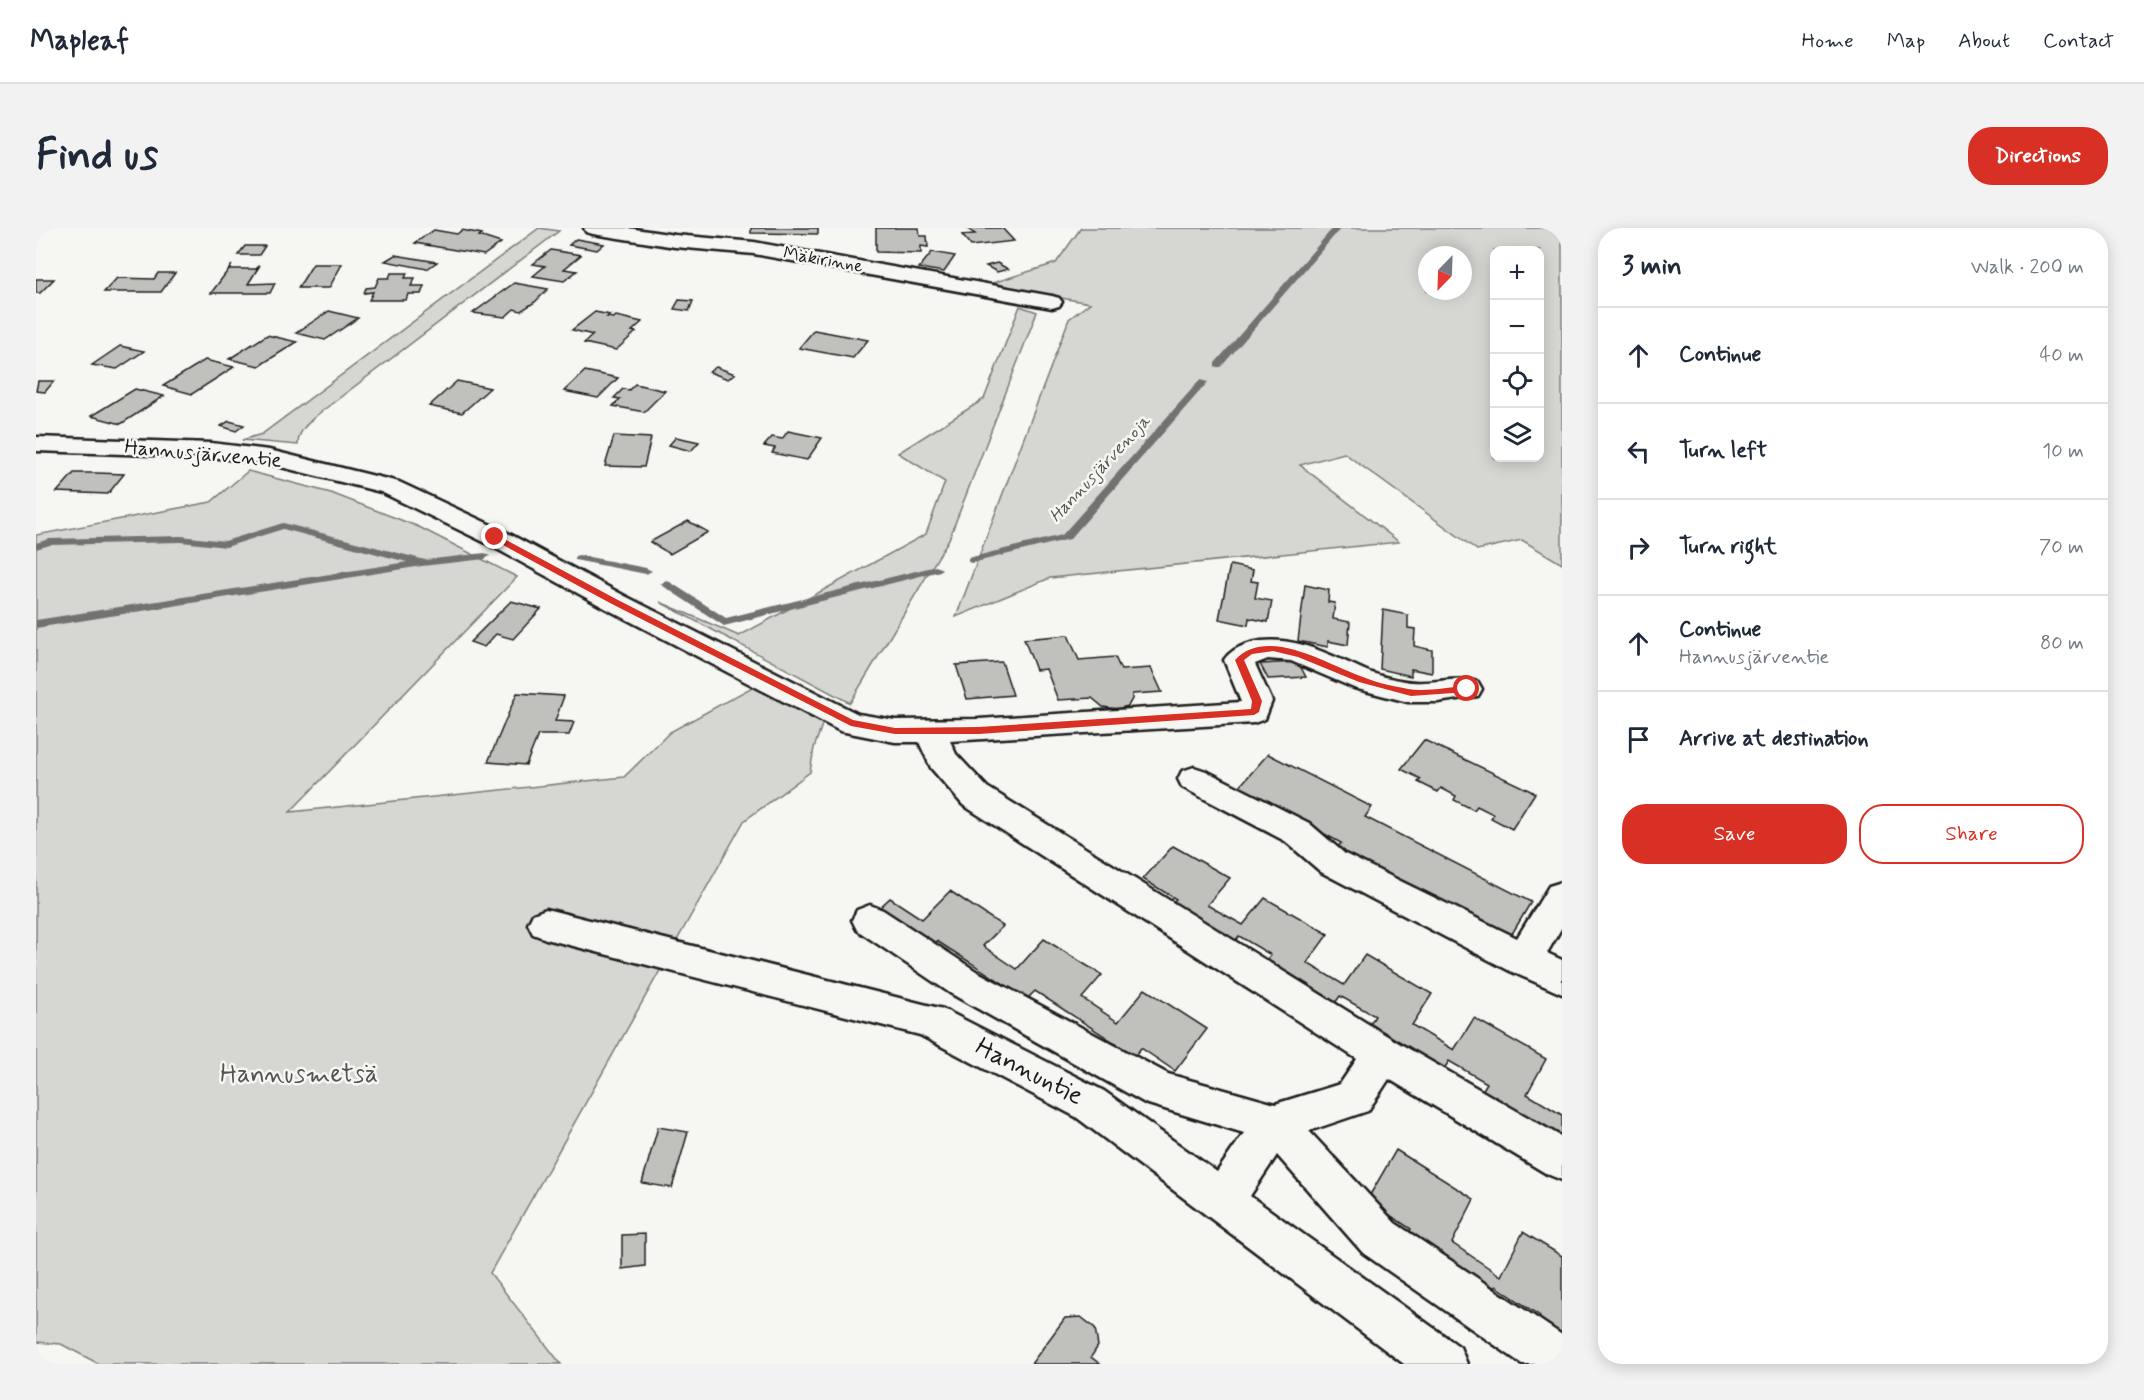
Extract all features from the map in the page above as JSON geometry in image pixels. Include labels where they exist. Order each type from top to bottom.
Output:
[{"type":"street","name":"Mäkirinne","points":[[593,228],[675,241],[754,248],[1052,302]]},
{"type":"street","name":"Hannusjärventie","points":[[36,444],[211,450],[269,457],[390,488],[495,537],[613,601],[851,723],[895,731],[979,730],[1254,712],[1257,701],[1239,660],[1250,652],[1273,648],[1301,654],[1362,680],[1411,693],[1467,689]]},
{"type":"street","points":[[930,731],[942,760],[975,796],[1383,1054],[1562,1160]]},
{"type":"street","points":[[1194,779],[1297,832],[1333,863],[1562,978]]},
{"type":"street","points":[[1523,960],[1562,896]]},
{"type":"street","points":[[870,920],[963,982],[1158,1090],[1275,1123],[1379,1238],[1562,1363]]},
{"type":"street","name":"Hannuntie","points":[[546,924],[929,1021],[1090,1104],[1443,1364]]},
{"type":"street","points":[[1221,1202],[1275,1123],[1354,1098],[1383,1054]]},
{"type":"green space","points":[[539,228],[559,231],[317,415],[301,432],[298,445],[242,440],[262,434]]},
{"type":"green space","points":[[1081,228],[1562,228],[1562,564],[1522,540],[1477,550],[1344,453],[1300,465],[1399,542],[1050,578],[956,617],[1069,319],[1090,303],[986,285],[1056,263]]},
{"type":"green space","points":[[1020,306],[1037,312],[949,539],[850,703],[660,602],[739,636],[926,534],[945,482],[898,453],[984,399]]},
{"type":"green space","name":"Hannusmetsä","points":[[248,471],[331,493],[419,527],[517,577],[290,812],[624,777],[670,732],[754,686],[824,719],[814,748],[810,772],[744,821],[490,1273],[561,1364],[99,1364],[61,1344],[36,1342],[36,535],[211,502]]},
{"type":"building","points":[[751,228],[818,228],[818,234],[751,233]]},
{"type":"building","points":[[876,228],[919,228],[920,236],[927,236],[928,247],[921,246],[921,253],[876,252]]},
{"type":"building","points":[[966,228],[1002,228],[1014,241],[971,246],[962,235],[975,234]]},
{"type":"building","points":[[434,230],[457,234],[462,230],[482,234],[479,236],[501,243],[484,255],[415,243]]},
{"type":"building","points":[[576,239],[604,244],[597,250],[569,245]]},
{"type":"building","points":[[245,246],[265,246],[259,255],[238,255]]},
{"type":"building","points":[[551,250],[581,255],[564,269],[577,271],[564,281],[533,276],[545,266],[533,264]]},
{"type":"building","points":[[932,252],[955,256],[944,272],[919,268]]},
{"type":"building","points":[[395,255],[437,262],[427,269],[385,261]]},
{"type":"building","points":[[997,263],[1008,269],[997,272],[986,266]]},
{"type":"building","points":[[313,264],[342,264],[329,288],[298,288]]},
{"type":"building","points":[[260,265],[248,284],[275,283],[270,293],[211,293],[229,269],[256,269]]},
{"type":"building","points":[[158,273],[175,273],[161,292],[104,292],[117,278],[154,279]]},
{"type":"building","points":[[391,273],[407,273],[405,278],[415,278],[411,286],[424,286],[421,294],[408,294],[406,300],[369,300],[373,292],[364,293],[366,288],[375,287],[379,278],[389,278]]},
{"type":"building","points":[[36,279],[54,279],[40,293],[36,293]]},
{"type":"building","points":[[514,283],[548,289],[535,302],[521,311],[514,309],[505,317],[473,313]]},
{"type":"building","points":[[679,300],[693,301],[689,311],[674,309]]},
{"type":"building","points":[[329,311],[358,318],[325,340],[296,333]]},
{"type":"building","points":[[595,312],[610,315],[607,317],[616,316],[642,322],[632,331],[636,332],[616,350],[584,343],[593,335],[572,330]]},
{"type":"building","points":[[814,330],[868,340],[853,358],[799,348]]},
{"type":"building","points":[[267,335],[297,342],[259,366],[229,359]]},
{"type":"building","points":[[120,346],[144,351],[117,369],[92,365]]},
{"type":"building","points":[[205,360],[234,367],[192,394],[163,386]]},
{"type":"building","points":[[716,367],[735,374],[728,379],[709,372]]},
{"type":"building","points":[[585,371],[618,378],[598,398],[564,391]]},
{"type":"building","points":[[38,381],[54,381],[45,392],[36,391]]},
{"type":"building","points":[[457,381],[490,388],[462,413],[429,406]]},
{"type":"building","points":[[635,384],[665,391],[644,412],[613,406],[620,399],[614,398],[623,389],[629,390]]},
{"type":"building","points":[[135,389],[164,396],[121,424],[91,416]]},
{"type":"building","points":[[229,421],[244,425],[236,431],[221,426]]},
{"type":"building","points":[[788,431],[822,438],[807,460],[772,453],[775,448],[764,446],[772,437],[782,439]]},
{"type":"building","points":[[614,436],[651,438],[644,467],[605,466]]},
{"type":"building","points":[[676,437],[699,442],[691,451],[669,445]]},
{"type":"building","points":[[74,473],[124,474],[108,494],[57,492]]},
{"type":"building","points":[[688,521],[708,532],[670,554],[650,542]]},
{"type":"building","points":[[1230,565],[1253,570],[1251,581],[1258,582],[1255,598],[1272,601],[1268,622],[1249,618],[1248,625],[1219,619]]},
{"type":"building","points":[[1305,585],[1329,590],[1328,602],[1335,603],[1333,619],[1350,622],[1348,645],[1328,641],[1328,647],[1298,641]]},
{"type":"building","points":[[511,601],[541,609],[513,639],[496,634],[484,647],[470,642]]},
{"type":"building","points":[[1383,610],[1408,615],[1408,628],[1415,629],[1414,646],[1432,650],[1432,673],[1411,669],[1411,676],[1380,669]]},
{"type":"building","points":[[1068,635],[1079,660],[1115,657],[1121,670],[1151,668],[1162,692],[1132,694],[1128,706],[1117,709],[1103,707],[1092,698],[1058,700],[1046,669],[1036,670],[1024,639]]},
{"type":"building","points":[[1002,662],[1013,695],[967,699],[956,665]]},
{"type":"building","points":[[1298,662],[1306,677],[1268,679],[1260,664]]},
{"type":"building","points":[[517,693],[564,696],[555,721],[574,722],[569,735],[538,735],[526,765],[488,762]]},
{"type":"building","points":[[1424,740],[1535,793],[1512,829],[1491,818],[1493,814],[1477,806],[1474,810],[1454,800],[1456,796],[1441,788],[1438,792],[1418,782],[1421,779],[1401,769]]},
{"type":"building","points":[[1268,754],[1372,807],[1365,817],[1531,902],[1506,944],[1334,853],[1341,843],[1239,787]]},
{"type":"building","points":[[1173,846],[1230,878],[1207,905],[1243,925],[1265,898],[1328,934],[1307,963],[1344,985],[1365,955],[1432,994],[1412,1025],[1454,1050],[1474,1018],[1546,1059],[1527,1094],[1562,1115],[1562,1139],[1482,1091],[1487,1083],[1449,1061],[1444,1069],[1370,1024],[1375,1016],[1340,996],[1335,1003],[1266,962],[1271,955],[1239,936],[1234,942],[1171,905],[1176,899],[1143,879]]},
{"type":"building","points":[[950,891],[1003,926],[983,946],[1017,969],[1044,939],[1102,975],[1082,998],[1118,1022],[1145,989],[1207,1029],[1175,1071],[1141,1048],[1135,1056],[1035,991],[1027,999],[937,941],[930,948],[876,911],[890,898],[922,919]]},
{"type":"building","points":[[658,1127],[688,1132],[672,1188],[642,1183]]},
{"type":"building","points":[[1396,1150],[1474,1199],[1452,1243],[1501,1276],[1523,1232],[1562,1256],[1562,1347],[1535,1329],[1540,1316],[1496,1286],[1491,1296],[1406,1239],[1411,1229],[1367,1200]]},
{"type":"building","points":[[645,1234],[645,1266],[622,1269],[622,1235]]},
{"type":"building","points":[[1081,1317],[1095,1328],[1098,1346],[1091,1357],[1100,1364],[1031,1364],[1065,1318]]},
{"type":"waterway","name":"Hannusjärvenoja","points":[[1218,365],[1337,228]]},
{"type":"waterway","name":"Hannusjärvenoja","points":[[972,560],[1066,537],[1203,382]]},
{"type":"waterway","name":"Hannusjärvenoja","points":[[36,546],[49,542],[181,539],[226,544],[283,526],[425,563],[485,556]]},
{"type":"waterway","name":"Hannusjärvenoja","points":[[579,558],[646,571]]},
{"type":"waterway","points":[[36,624],[419,563]]},
{"type":"waterway","name":"Hannusjärvenoja","points":[[666,584],[724,622],[936,569]]},
{"type":"route","points":[[495,537],[613,601],[851,723],[895,731],[979,730],[1254,712],[1257,701],[1239,660],[1250,652],[1273,648],[1301,654],[1362,680],[1411,693],[1467,689]]}]
